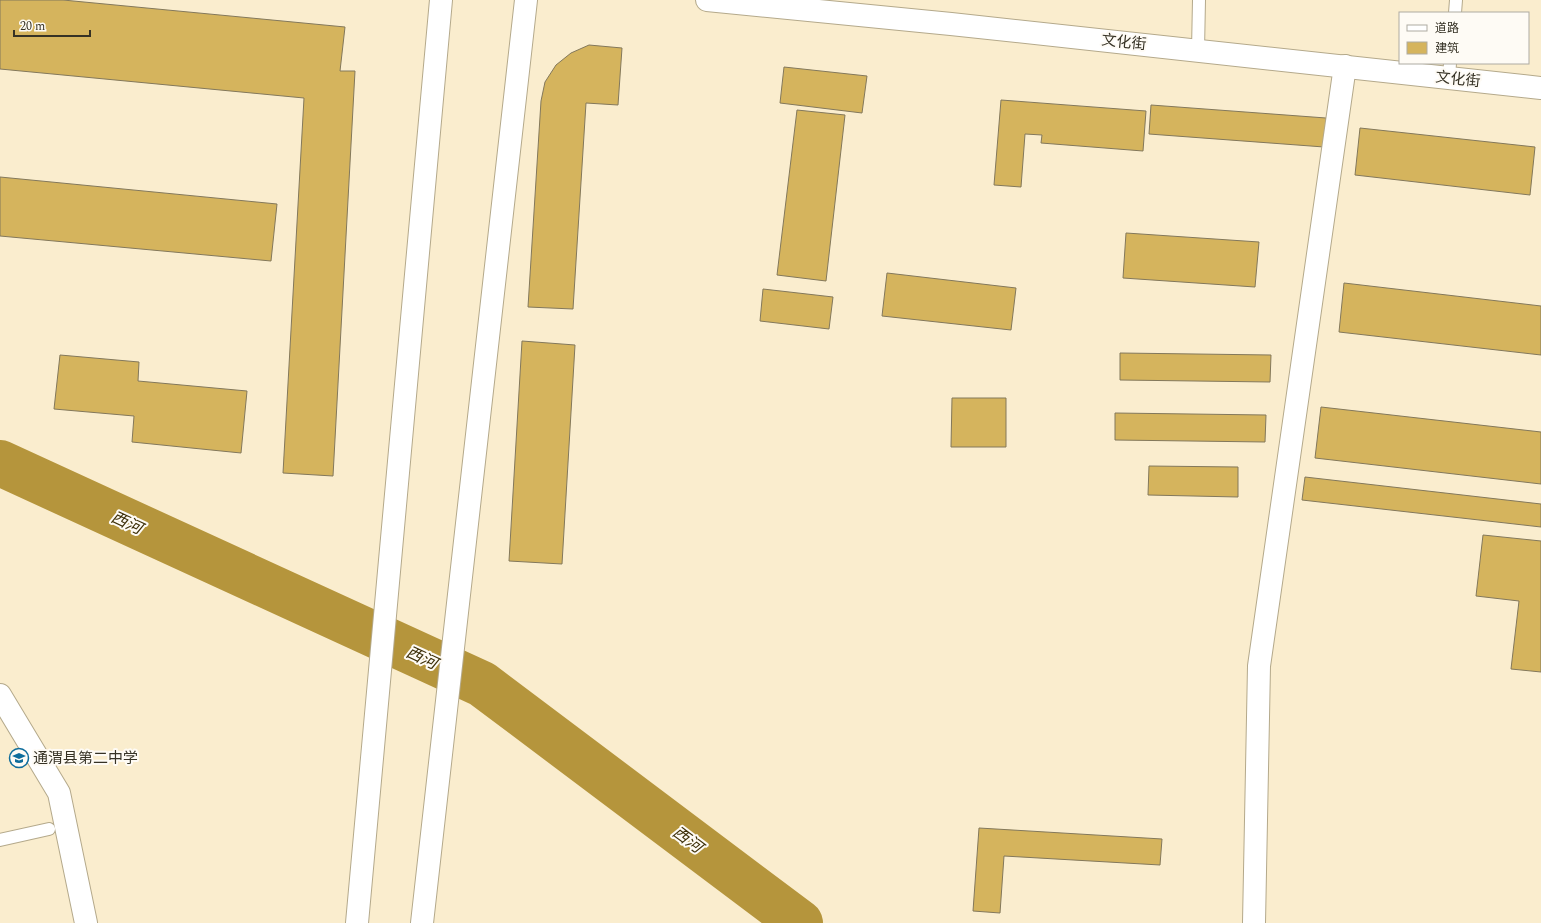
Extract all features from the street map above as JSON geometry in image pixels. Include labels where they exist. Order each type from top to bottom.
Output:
[{"type":"street","points":[[357,923],[441,0]]},
{"type":"street","points":[[422,923],[526,0]]},
{"type":"street","name":"文化街","points":[[707,0],[951,24],[1345,66],[1449,70],[1541,88]]},
{"type":"street","points":[[1254,923],[1259,666],[1345,66]]},
{"type":"street","points":[[0,695],[59,793],[86,923]]},
{"type":"lane","points":[[1198,50],[1199,0]]},
{"type":"lane","points":[[1455,12],[1456,0]]},
{"type":"lane","points":[[0,840],[49,829]]},
{"type":"building","points":[[0,0],[63,0],[345,27],[340,71],[355,71],[333,476],[283,473],[304,98],[0,69]]},
{"type":"building","points":[[589,45],[622,48],[618,105],[586,103],[573,309],[528,307],[541,101],[545,82],[556,65],[571,53]]},
{"type":"building","points":[[784,67],[867,76],[862,113],[780,103]]},
{"type":"building","points":[[1001,100],[1146,111],[1143,151],[1041,143],[1042,135],[1025,134],[1021,187],[994,185]]},
{"type":"building","points":[[1151,105],[1326,118],[1324,147],[1149,134]]},
{"type":"building","points":[[797,110],[845,115],[826,281],[777,275]]},
{"type":"building","points":[[1360,128],[1535,147],[1530,195],[1355,175]]},
{"type":"building","points":[[0,177],[277,204],[271,261],[0,236]]},
{"type":"building","points":[[1126,233],[1259,242],[1255,287],[1123,278]]},
{"type":"building","points":[[887,273],[1016,288],[1011,330],[882,316]]},
{"type":"building","points":[[1344,283],[1541,306],[1541,355],[1339,332]]},
{"type":"building","points":[[763,289],[833,297],[829,329],[760,321]]},
{"type":"building","points":[[522,341],[575,345],[562,564],[509,561]]},
{"type":"building","points":[[1120,353],[1271,355],[1270,382],[1120,380]]},
{"type":"building","points":[[60,355],[139,362],[138,381],[247,391],[241,453],[132,442],[134,416],[54,409]]},
{"type":"building","points":[[952,398],[1006,398],[1006,447],[951,447]]},
{"type":"building","points":[[1321,407],[1541,432],[1541,484],[1315,458]]},
{"type":"building","points":[[1115,413],[1266,415],[1265,442],[1115,440]]},
{"type":"building","points":[[1149,466],[1238,467],[1238,497],[1148,495]]},
{"type":"building","points":[[1305,477],[1541,504],[1541,527],[1302,500]]},
{"type":"building","points":[[1483,535],[1541,541],[1541,672],[1511,669],[1519,601],[1476,596]]},
{"type":"building","points":[[979,828],[1162,839],[1160,865],[1004,856],[1000,913],[973,911]]},
{"type":"waterway","name":"西河","points":[[0,463],[482,684],[800,923]]},
{"type":"place","name":"通渭县第二中学","points":[[19,758]]}]
